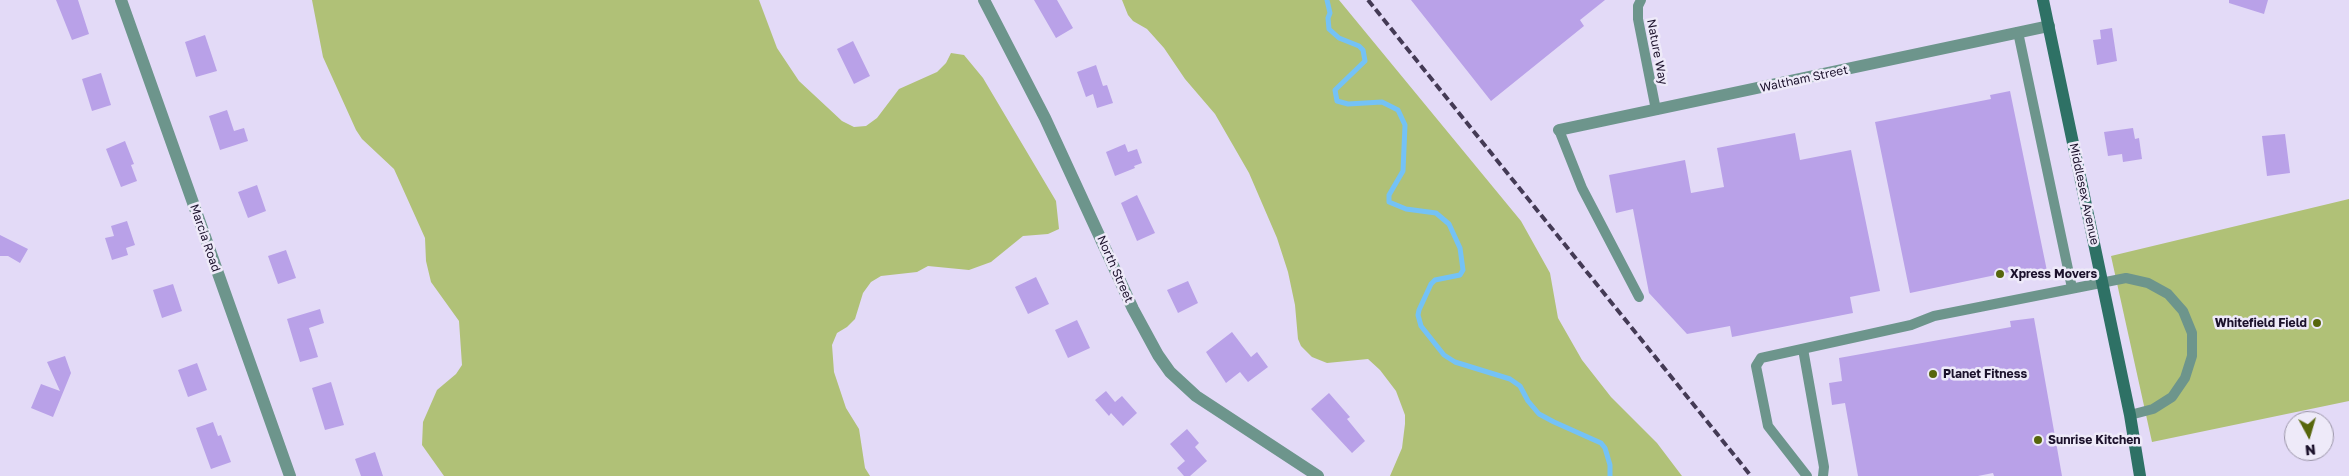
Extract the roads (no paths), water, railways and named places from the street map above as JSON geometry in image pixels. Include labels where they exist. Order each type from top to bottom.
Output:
[{"type":"main road","name":"Middlesex Avenue","points":[[2043,0],[2103,282],[2130,415],[2140,476]]},
{"type":"street","name":"Marcia Road","points":[[121,0],[290,476]]},
{"type":"street","name":"North Street","points":[[984,0],[1045,118],[1133,309],[1158,355],[1170,372],[1196,396],[1318,476]]},
{"type":"street","name":"Waltham Street","points":[[1559,130],[2049,26]]},
{"type":"lane","name":"Nature Way","points":[[1641,0],[1638,6],[1638,19],[1656,110]]},
{"type":"lane","points":[[2018,32],[2072,288]]},
{"type":"lane","points":[[1559,130],[1582,188],[1639,297]]},
{"type":"lane","points":[[1807,476],[1768,426],[1756,366],[1761,358],[1911,325],[1931,317],[2126,278],[2148,283],[2168,294],[2183,312],[2192,333],[2192,356],[2186,378],[2172,396],[2153,410],[2130,415]]},
{"type":"lane","points":[[1803,349],[1824,468],[1822,476]]},
{"type":"waterway","points":[[1327,0],[1330,13],[1328,18],[1329,29],[1339,38],[1359,46],[1363,50],[1365,61],[1335,90],[1337,101],[1348,104],[1382,102],[1398,110],[1405,125],[1403,171],[1389,195],[1389,202],[1406,209],[1436,213],[1449,224],[1460,248],[1463,270],[1460,275],[1435,280],[1431,284],[1419,310],[1418,315],[1421,326],[1444,355],[1455,362],[1510,379],[1520,386],[1528,401],[1539,414],[1601,443],[1605,448],[1610,465],[1610,476]]},
{"type":"railway","points":[[1368,0],[1751,476]]},
{"type":"place","name":"Xpress Movers","points":[[2000,274]]},
{"type":"place","name":"Whitefield Field","points":[[2317,323]]},
{"type":"place","name":"Planet Fitness","points":[[1933,374]]},
{"type":"place","name":"Sunrise Kitchen","points":[[2038,440]]}]
